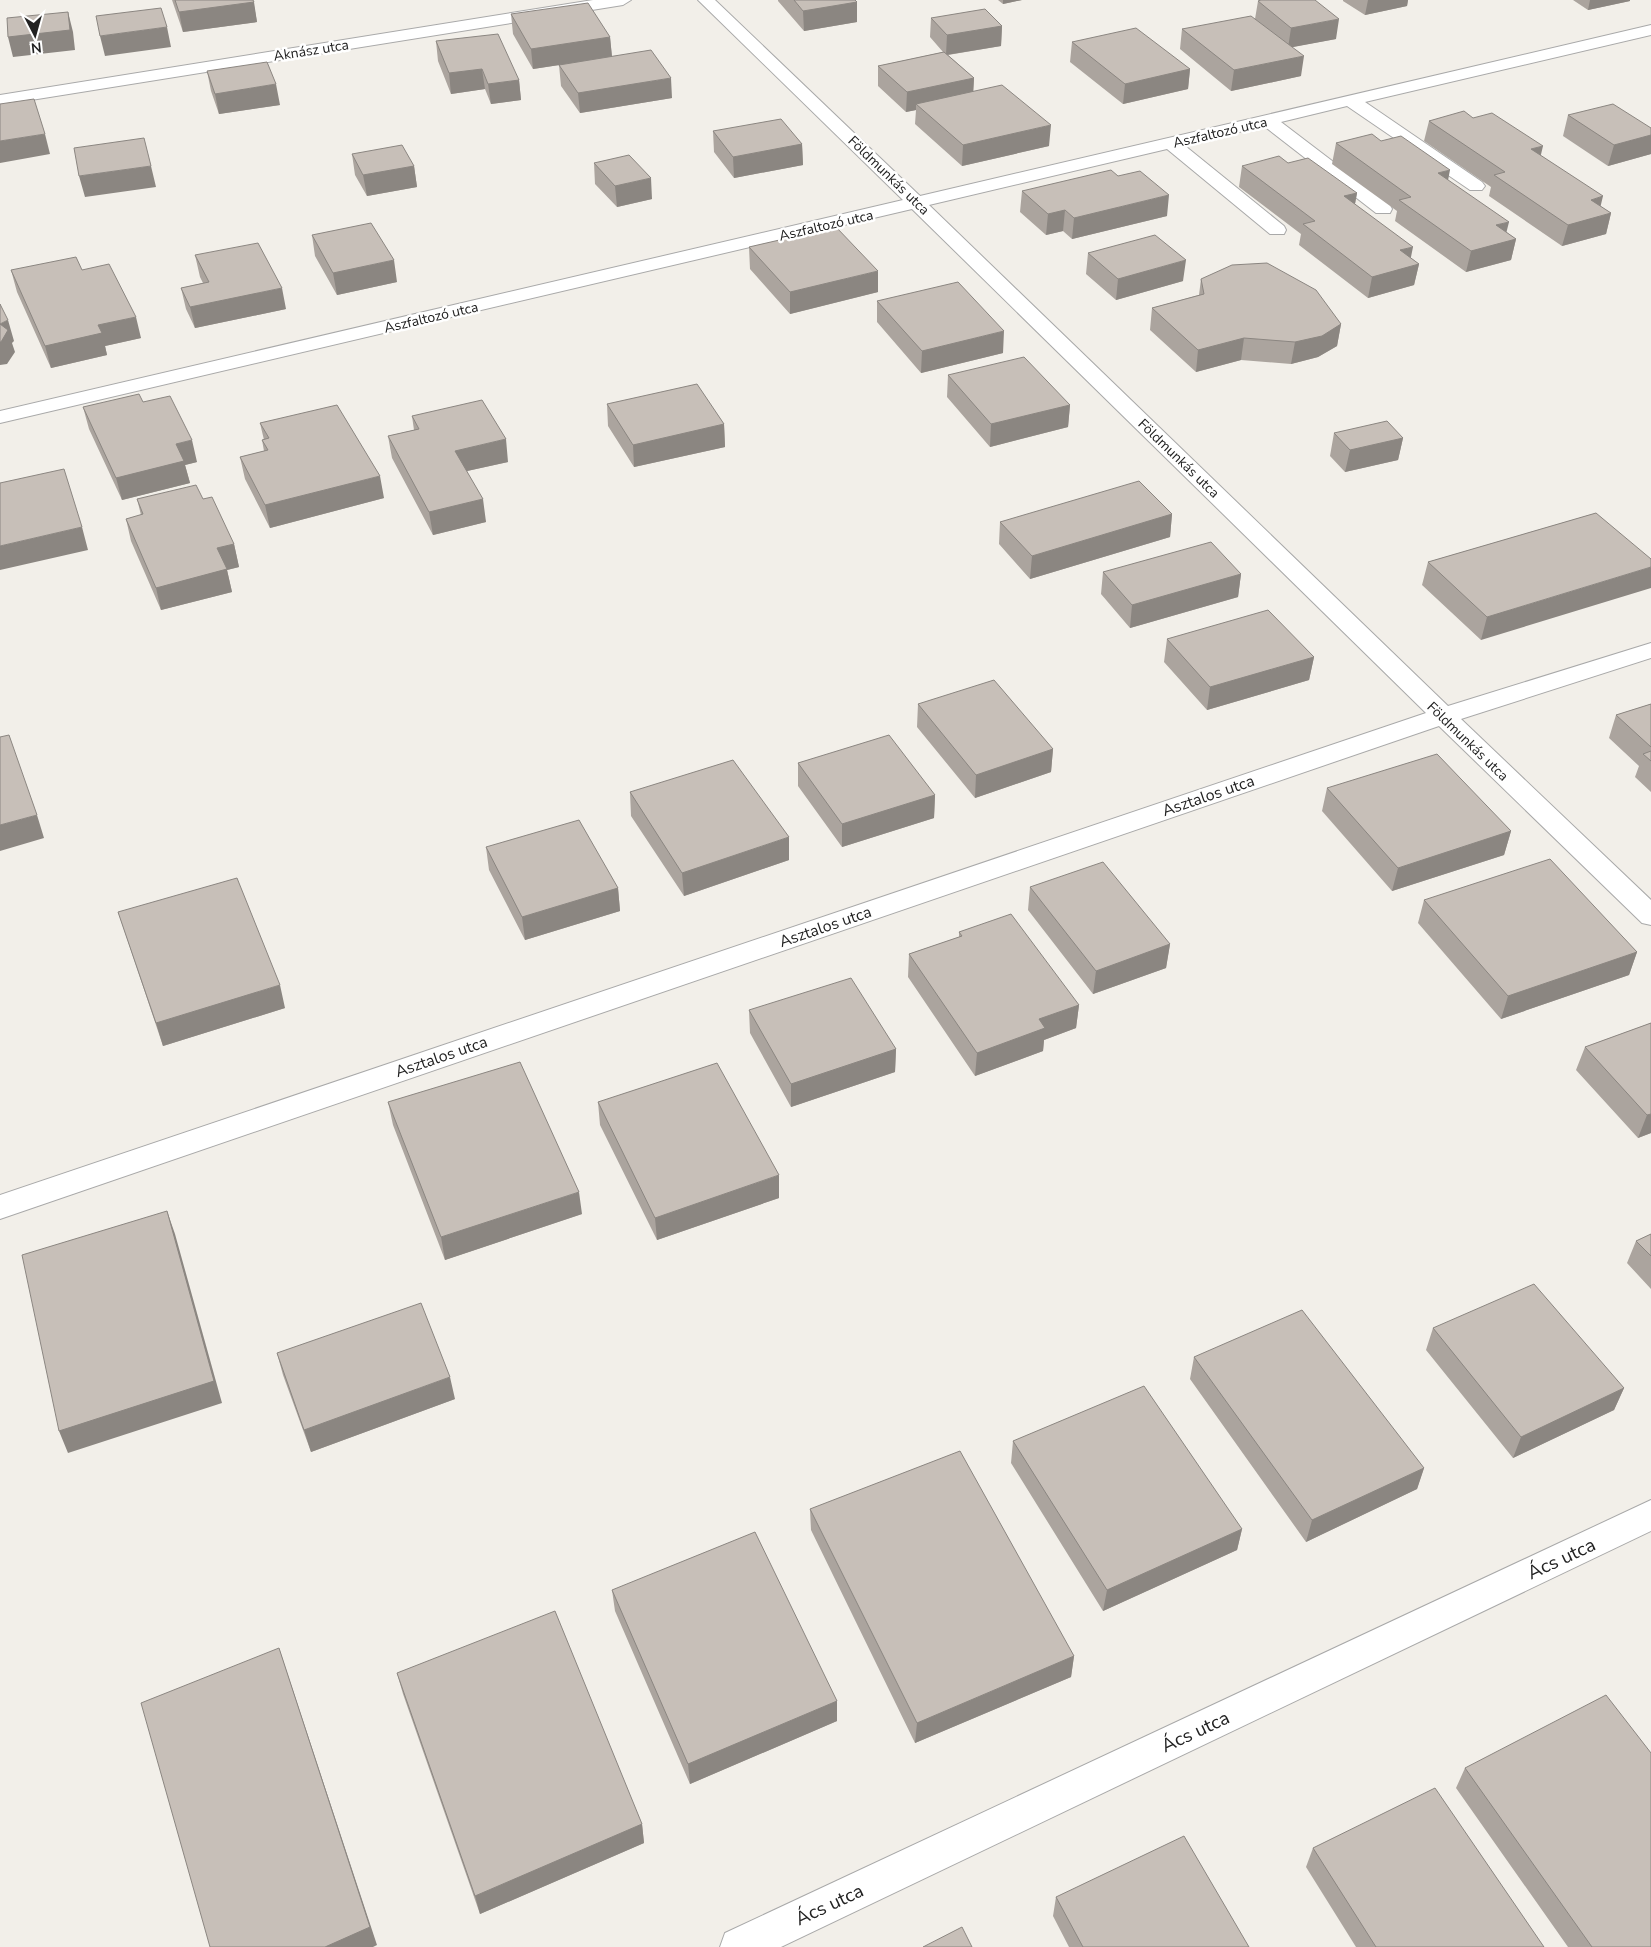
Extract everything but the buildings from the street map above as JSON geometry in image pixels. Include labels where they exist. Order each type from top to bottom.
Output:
[{"type":"street","name":"Aknász utca","points":[[0,100],[622,0]]},
{"type":"street","name":"Földmunkás utca","points":[[706,0],[919,203],[1443,717],[1651,916]]},
{"type":"street","name":"Aszfaltozó utca","points":[[0,417],[1651,30]]},
{"type":"street","points":[[1351,101],[1476,186]]},
{"type":"street","points":[[1268,121],[1383,209]]},
{"type":"street","points":[[1170,143],[1277,230]]},
{"type":"street","name":"Asztalos utca","points":[[0,1207],[1443,717],[1651,650]]},
{"type":"street","name":"Ács utca","points":[[739,1947],[1651,1515]]}]
